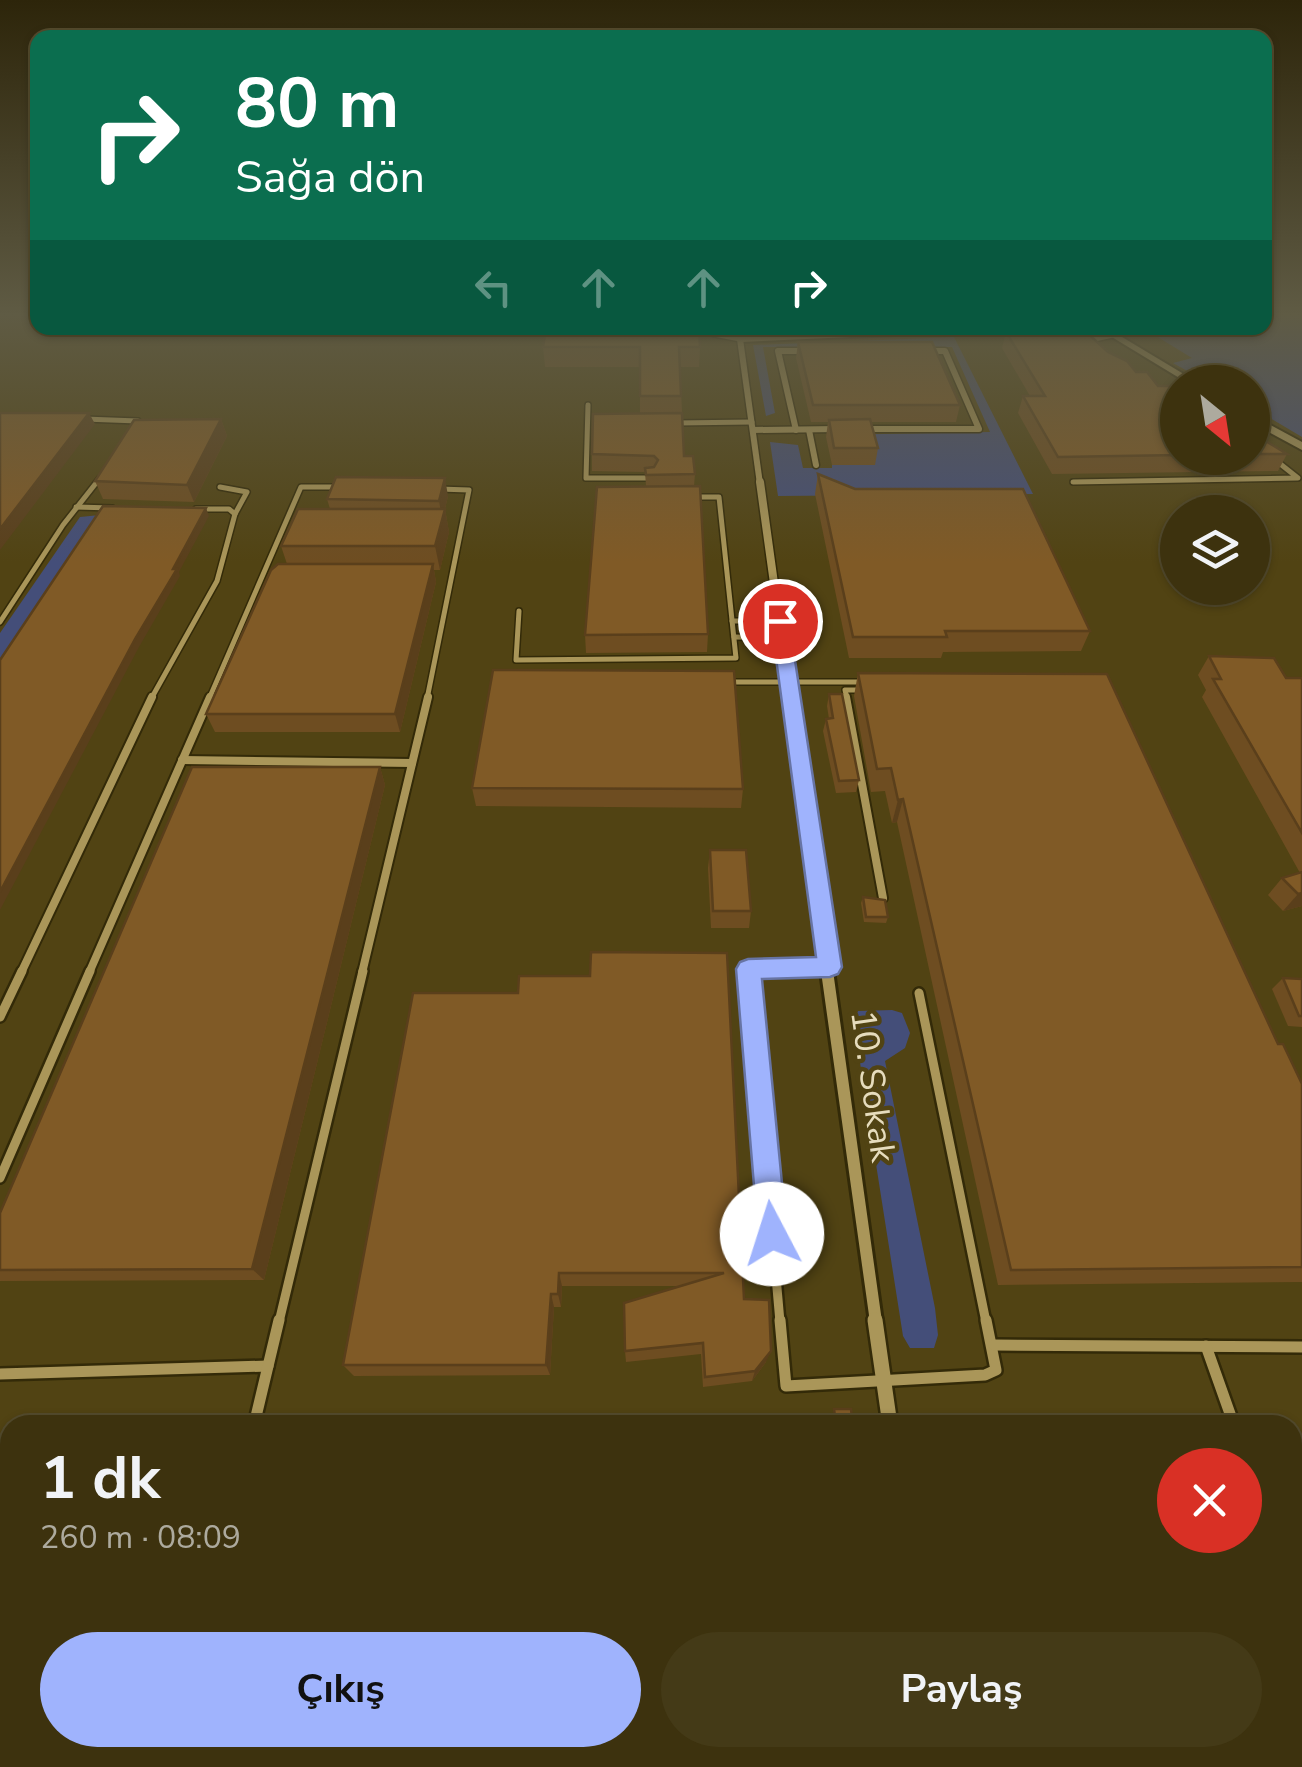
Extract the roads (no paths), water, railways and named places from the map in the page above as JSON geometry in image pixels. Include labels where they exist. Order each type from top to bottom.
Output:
[{"type":"street","name":"10. Sokak","points":[[748,397],[830,967],[889,1415]]},
{"type":"street","points":[[789,397],[796,430]]},
{"type":"street","points":[[752,426],[796,430],[979,429],[965,397]]},
{"type":"street","points":[[1270,428],[1302,447]]},
{"type":"street","points":[[809,430],[816,465]]},
{"type":"lane","points":[[588,405],[586,478],[652,478]]},
{"type":"lane","points":[[75,419],[130,418],[140,427],[129,440]]},
{"type":"lane","points":[[658,423],[752,426]]},
{"type":"lane","points":[[588,424],[605,424]]},
{"type":"lane","points":[[1073,482],[1298,478],[1270,456]]},
{"type":"lane","points":[[0,622],[76,507],[108,467]]},
{"type":"lane","points":[[0,1017],[159,682],[217,581],[236,514],[247,492],[220,487]]},
{"type":"lane","points":[[0,1178],[301,487],[357,488]]},
{"type":"lane","points":[[256,1415],[412,763],[469,490],[432,489]]},
{"type":"lane","points":[[519,611],[516,660],[736,658],[720,497],[682,497]]},
{"type":"lane","points":[[76,507],[114,508]]},
{"type":"lane","points":[[191,508],[229,509],[236,514]]},
{"type":"lane","points":[[285,523],[305,524]]},
{"type":"lane","points":[[442,525],[462,525]]},
{"type":"lane","points":[[262,576],[281,576]]},
{"type":"lane","points":[[433,576],[452,576]]},
{"type":"lane","points":[[732,622],[780,621]]},
{"type":"lane","points":[[734,637],[782,638]]},
{"type":"lane","points":[[712,682],[883,683]]},
{"type":"lane","points":[[875,690],[845,690],[882,898]]},
{"type":"lane","points":[[182,760],[412,763]]},
{"type":"lane","points":[[830,967],[748,969],[786,1386],[986,1375],[996,1370],[920,993]]},
{"type":"lane","points":[[994,1346],[1302,1346]]},
{"type":"lane","points":[[1206,1346],[1230,1415]]},
{"type":"lane","points":[[0,1374],[268,1366]]}]
